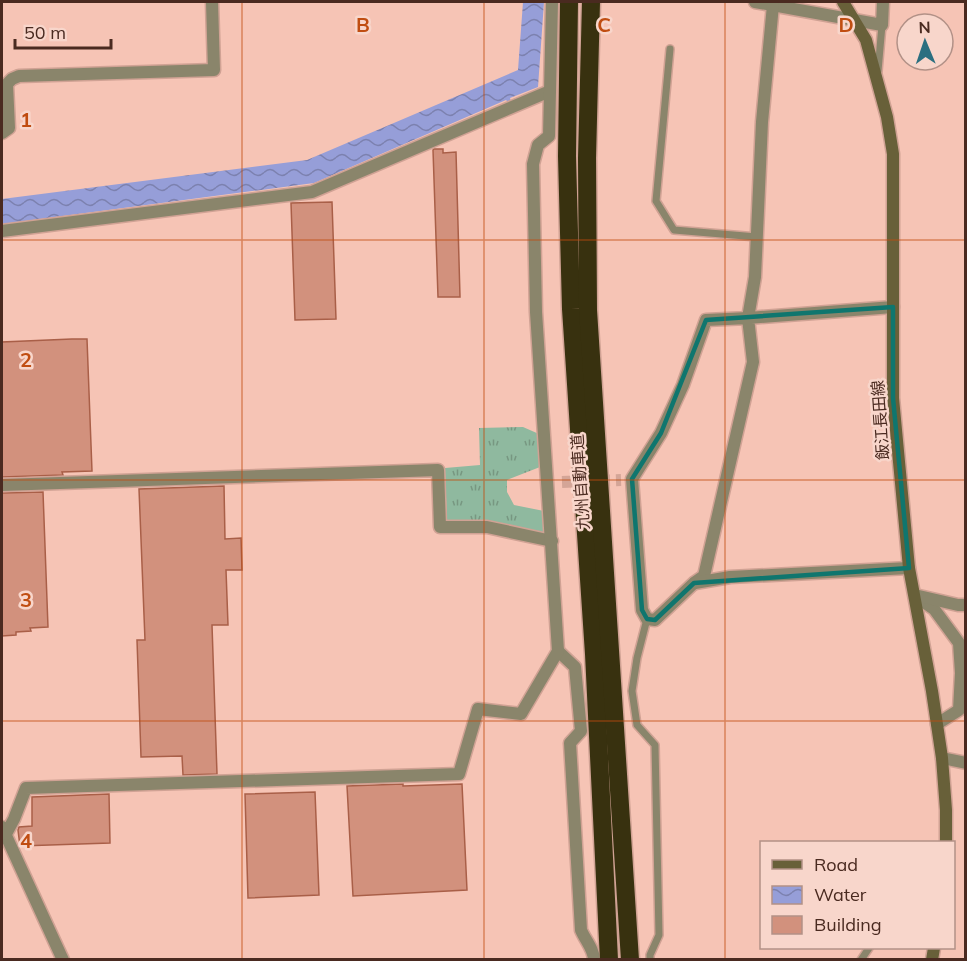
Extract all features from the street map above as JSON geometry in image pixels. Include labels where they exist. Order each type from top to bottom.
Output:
[{"type":"highway","name":"九州自動車道","points":[[569,2],[567,156],[571,309],[602,653]]},
{"type":"highway","name":"九州自動車道","points":[[591,2],[587,158],[588,310],[607,748],[609,960]]},
{"type":"highway","name":"九州自動車道","points":[[607,748],[630,960]]},
{"type":"main road","name":"飯江長田線","points":[[843,2],[866,40],[887,117],[893,154],[893,398],[909,568],[942,758],[946,841]]},
{"type":"street","points":[[2,133],[9,128],[7,84],[19,76],[214,70],[212,2]]},
{"type":"street","points":[[63,960],[4,830],[14,819],[26,788],[459,774],[478,710],[521,714],[558,651],[536,312],[533,164],[538,145],[549,136],[552,2]]},
{"type":"street","points":[[755,2],[882,26],[883,2]]},
{"type":"street","points":[[773,5],[762,122],[755,277],[748,318],[753,362],[704,576],[655,620],[647,619],[642,610],[626,480],[661,433],[683,385],[706,320],[748,318],[893,307]]},
{"type":"street","points":[[2,231],[312,192],[550,91]]},
{"type":"street","points":[[2,485],[438,470],[440,527],[487,527],[552,541]]},
{"type":"street","points":[[548,482],[562,482]]},
{"type":"street","points":[[694,583],[730,577],[909,568]]},
{"type":"street","points":[[915,596],[966,605]]},
{"type":"street","points":[[915,596],[933,609],[959,643],[961,673],[959,710],[937,724]]},
{"type":"street","points":[[558,651],[575,667],[580,731],[570,743],[581,930],[586,942],[594,952],[594,960]]},
{"type":"street","points":[[942,758],[966,763]]},
{"type":"lane","points":[[878,80],[882,26]]},
{"type":"lane","points":[[670,49],[656,201],[674,230],[757,237]]},
{"type":"lane","points":[[647,619],[637,658],[632,692],[637,725],[655,745],[660,935],[650,955],[650,960]]},
{"type":"highlighted area","points":[[893,307],[893,398],[909,568],[694,583],[655,620],[647,619],[642,610],[632,479],[661,433],[706,320]]},
{"type":"green space","points":[[523,427],[539,434],[540,467],[507,480],[507,492],[514,505],[544,511],[546,534],[447,525],[445,468],[480,465],[479,428]]},
{"type":"water","points":[[523,2],[544,2],[538,87],[510,98],[511,101],[506,100],[314,183],[2,224],[2,199],[307,160],[518,70]]},
{"type":"building","points":[[434,149],[443,149],[443,153],[456,152],[460,297],[438,297]]},
{"type":"building","points":[[332,202],[336,319],[295,320],[291,203]]},
{"type":"building","points":[[87,339],[92,471],[62,472],[63,475],[2,477],[2,342]]},
{"type":"building","points":[[224,486],[225,539],[241,538],[242,570],[226,570],[228,625],[212,625],[217,774],[183,775],[182,756],[141,757],[137,640],[145,640],[139,489]]},
{"type":"building","points":[[43,492],[48,627],[30,628],[31,631],[2,636],[2,493]]},
{"type":"building","points":[[403,784],[403,786],[462,784],[467,890],[353,896],[347,786]]},
{"type":"building","points":[[315,792],[319,895],[248,898],[245,794]]},
{"type":"building","points":[[109,794],[110,843],[20,846],[19,827],[32,826],[32,797]]},
{"type":"tunnel","points":[[562,482],[621,480]]}]
